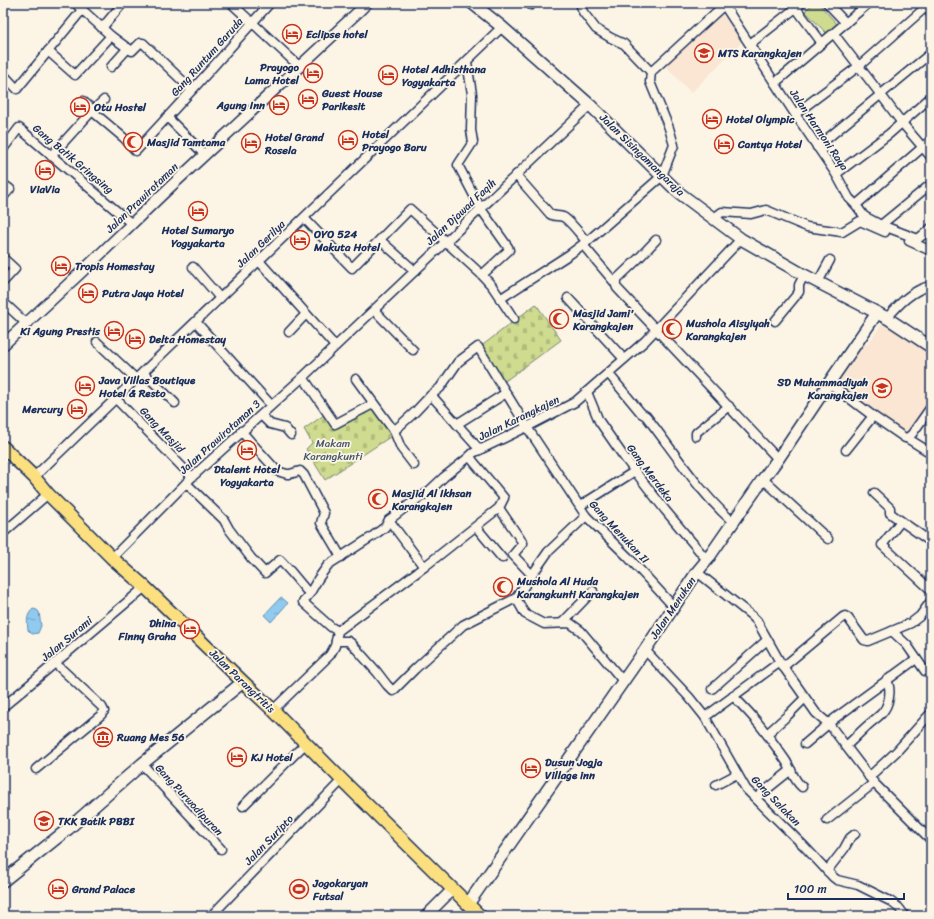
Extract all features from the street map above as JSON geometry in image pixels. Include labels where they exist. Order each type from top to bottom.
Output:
[{"type":"main road","name":"Jalan Sisingamangaraja","points":[[474,4],[590,105],[678,192],[741,239],[804,275],[882,315],[931,347]]},
{"type":"main road","name":"Jalan Menukan","points":[[468,904],[645,650],[697,572],[778,459],[829,383],[882,315]]},
{"type":"main road","name":"Jalan Parangtritis","points":[[3,447],[112,558],[145,587],[306,743],[480,916]]},
{"type":"main road","points":[[3,881],[68,829],[142,764],[243,682]]},
{"type":"street","points":[[75,3],[111,36],[132,51],[140,43],[143,43],[192,90]]},
{"type":"street","points":[[102,28],[123,3]]},
{"type":"street","points":[[231,3],[252,22],[270,3]]},
{"type":"street","name":"Jalan Prawirotaman","points":[[3,345],[367,3]]},
{"type":"street","points":[[580,3],[583,12],[596,29],[624,44],[651,72]]},
{"type":"street","points":[[827,3],[846,24]]},
{"type":"street","points":[[775,83],[870,3]]},
{"type":"street","points":[[500,299],[570,254],[662,176],[674,145],[670,128],[650,82],[651,72],[725,4]]},
{"type":"street","name":"Jalan Harmoni Raya","points":[[725,4],[795,114],[836,174],[849,198],[864,216],[881,225],[918,240],[931,228]]},
{"type":"street","points":[[795,114],[859,66],[926,5],[931,14]]},
{"type":"street","points":[[750,44],[799,6],[822,43]]},
{"type":"street","points":[[3,74],[18,89],[82,10]]},
{"type":"street","name":"Gang Runtum Garuda","points":[[93,110],[136,151],[252,22],[300,66]]},
{"type":"street","name":"Jalan Gerilya","points":[[34,478],[502,27]]},
{"type":"street","points":[[834,34],[902,123],[931,157]]},
{"type":"street","points":[[48,51],[75,74],[111,36]]},
{"type":"street","points":[[111,67],[128,48]]},
{"type":"street","points":[[817,147],[931,53]]},
{"type":"street","points":[[467,62],[472,94],[471,130],[473,142],[458,165],[481,209],[508,246],[509,250],[482,275]]},
{"type":"street","points":[[836,174],[889,134],[931,97]]},
{"type":"street","points":[[51,156],[104,100]]},
{"type":"street","points":[[83,101],[93,110]]},
{"type":"street","name":"Jalan Djawad Faqih","points":[[346,335],[590,105]]},
{"type":"street","points":[[167,117],[205,155]]},
{"type":"street","name":"Gang Batik Gringsing","points":[[3,149],[19,128],[132,224]]},
{"type":"street","points":[[856,205],[931,140]]},
{"type":"street","points":[[516,175],[552,216],[566,218],[616,283],[617,288],[778,459]]},
{"type":"street","points":[[3,184],[10,189],[3,197]]},
{"type":"street","points":[[881,225],[931,184]]},
{"type":"street","points":[[304,218],[352,268],[410,209],[482,275],[492,286],[514,319]]},
{"type":"street","points":[[714,218],[722,212],[751,214],[766,210],[807,227],[842,232],[860,221],[931,251]]},
{"type":"street","name":"Jalan Karangkajen","points":[[310,594],[328,565],[374,536],[388,524],[389,520],[428,492],[473,453],[575,402],[645,341],[741,239]]},
{"type":"street","points":[[380,240],[415,271]]},
{"type":"street","points":[[616,283],[618,278],[656,240]]},
{"type":"street","points":[[3,258],[15,269],[3,282]]},
{"type":"street","points":[[818,282],[830,260]]},
{"type":"street","points":[[259,261],[335,346]]},
{"type":"street","points":[[193,267],[220,298]]},
{"type":"street","points":[[775,321],[799,292],[804,275]]},
{"type":"street","points":[[882,315],[924,287],[931,286]]},
{"type":"street","points":[[568,298],[624,359]]},
{"type":"street","points":[[3,302],[27,324]]},
{"type":"street","points":[[374,310],[413,350]]},
{"type":"street","points":[[289,332],[306,314]]},
{"type":"street","points":[[196,322],[271,404]]},
{"type":"street","name":"Jalan Prawirotaman 3","points":[[112,558],[189,480],[346,335]]},
{"type":"street","points":[[97,342],[136,379]]},
{"type":"street","name":"Gang Menukan II","points":[[431,396],[445,382],[458,362],[478,347],[527,427],[586,516],[628,557],[674,607]]},
{"type":"street","points":[[143,372],[175,404]]},
{"type":"street","points":[[608,373],[641,413],[646,416],[699,487],[733,522]]},
{"type":"street","points":[[302,377],[336,424],[373,404]]},
{"type":"street","points":[[356,379],[394,432],[402,448],[414,465]]},
{"type":"street","points":[[829,383],[905,438],[931,453]]},
{"type":"street","points":[[457,424],[506,392]]},
{"type":"street","name":"Gang Merdeka","points":[[587,392],[599,421],[665,510],[707,560]]},
{"type":"street","points":[[394,432],[431,396],[480,450]]},
{"type":"street","name":"Gang Masjid","points":[[116,399],[224,520],[251,558],[265,573],[280,560],[310,594]]},
{"type":"street","points":[[696,436],[698,431],[729,406]]},
{"type":"street","points":[[907,438],[912,434],[931,407]]},
{"type":"street","points":[[260,415],[270,424],[286,428],[291,435]]},
{"type":"street","points":[[846,450],[873,416]]},
{"type":"street","points":[[241,431],[277,472],[290,474],[300,471],[304,475],[324,512],[321,523],[340,557]]},
{"type":"street","points":[[272,710],[330,655],[336,641],[338,631],[424,567],[499,508],[504,498],[470,456]]},
{"type":"street","points":[[580,506],[635,471]]},
{"type":"street","points":[[763,480],[828,539]]},
{"type":"street","points":[[874,493],[890,508],[890,512],[901,522],[931,542]]},
{"type":"street","points":[[3,533],[48,494]]},
{"type":"street","points":[[499,508],[523,544],[513,555],[532,575]]},
{"type":"street","points":[[336,641],[348,642],[352,644],[393,691],[463,625],[516,598],[548,552],[586,516]]},
{"type":"street","points":[[389,520],[424,567]]},
{"type":"street","points":[[901,522],[882,545],[931,590]]},
{"type":"street","points":[[476,527],[502,558]]},
{"type":"street","points":[[697,572],[757,620],[781,664],[816,713],[829,724],[872,780],[931,840]]},
{"type":"street","name":"Jalan Surami","points":[[3,707],[145,587]]},
{"type":"street","points":[[562,623],[593,592]]},
{"type":"street","points":[[310,594],[303,602],[331,628],[338,631]]},
{"type":"street","points":[[516,598],[525,614],[544,624],[570,623],[581,630],[623,681]]},
{"type":"street","points":[[705,717],[733,696],[781,664],[843,617],[845,616],[850,620],[864,640],[868,641],[916,620],[931,601]]},
{"type":"street","points":[[892,630],[907,645],[925,671]]},
{"type":"street","points":[[712,689],[767,640]]},
{"type":"street","name":"Gang Salakan","points":[[645,650],[686,693],[705,717],[744,786],[804,846],[827,872],[837,880],[858,885],[890,901],[900,908],[905,916]]},
{"type":"street","points":[[805,744],[834,719],[916,659]]},
{"type":"street","points":[[36,769],[104,711],[102,707],[55,663]]},
{"type":"street","points":[[846,746],[885,709],[890,692],[887,680]]},
{"type":"street","points":[[733,696],[754,718],[802,787]]},
{"type":"street","points":[[766,734],[805,698]]},
{"type":"street","points":[[827,820],[872,780],[931,713]]},
{"type":"street","points":[[243,806],[306,743]]},
{"type":"street","name":"Gang Purwodipuran","points":[[142,764],[221,849]]},
{"type":"street","points":[[756,798],[791,770]]},
{"type":"street","points":[[716,785],[737,774]]},
{"type":"street","name":"Jalan Suripto","points":[[213,915],[342,780]]},
{"type":"street","points":[[827,872],[850,838],[855,834]]},
{"type":"street","points":[[426,916],[452,889]]},
{"type":"shaded area","name":"MTS Karangkajen","points":[[719,10],[743,41],[691,93],[665,65]]},
{"type":"shaded area","name":"SD Muhammadiyah Karangkajen","points":[[884,321],[931,354],[931,403],[907,437],[832,384],[863,342],[867,345]]},
{"type":"green space","points":[[813,3],[818,3],[837,24],[826,33],[805,11]]},
{"type":"green space","points":[[536,304],[561,340],[501,384],[479,348]]},
{"type":"green space","name":"Makam Karangkunti","points":[[372,404],[393,435],[325,480],[306,449],[312,443],[304,429],[324,415],[334,428]]},
{"type":"water","points":[[281,597],[288,603],[271,622],[264,615]]},
{"type":"water","points":[[33,609],[39,612],[41,626],[38,633],[32,634],[28,630],[27,621],[29,614]]},
{"type":"place","name":"Eclipse hotel","points":[[292,34]]},
{"type":"place","name":"MTS Karangkajen","points":[[704,53]]},
{"type":"place","name":"Prayogo Lama Hotel","points":[[313,73]]},
{"type":"place","name":"Hotel Adhisthana Yogyakarta","points":[[388,75]]},
{"type":"place","name":"Guest House Parikesit","points":[[308,99]]},
{"type":"place","name":"Agung Inn","points":[[279,105]]},
{"type":"place","name":"Otu Hostel","points":[[80,107]]},
{"type":"place","name":"Hotel Olympic","points":[[712,119]]},
{"type":"place","name":"Hotel Prayogo Baru","points":[[348,140]]},
{"type":"place","name":"Masjid Tamtama","points":[[133,142]]},
{"type":"place","name":"Hotel Grand Rosela","points":[[251,143]]},
{"type":"place","name":"Cantya Hotel","points":[[724,144]]},
{"type":"place","name":"ViaVia","points":[[45,170]]},
{"type":"place","name":"Hotel Sumaryo Yogyakarta","points":[[198,211]]},
{"type":"place","name":"OYO 524 Makuta Hotel","points":[[300,240]]},
{"type":"place","name":"Tropis Homestay","points":[[61,266]]},
{"type":"place","name":"Putra Jaya Hotel","points":[[88,293]]},
{"type":"place","name":"Masjid Jami' Karangkajen","points":[[559,319]]},
{"type":"place","name":"Mushola Aisyiyah Karangkajen","points":[[672,329]]},
{"type":"place","name":"Ki Agung Prestis","points":[[114,331]]},
{"type":"place","name":"Delta Homestay","points":[[135,339]]},
{"type":"place","name":"Java Villas Boutique Hotel & Resto","points":[[85,386]]},
{"type":"place","name":"SD Muhammadiyah Karangkajen","points":[[882,388]]},
{"type":"place","name":"Mercury","points":[[77,409]]},
{"type":"place","name":"Dtalent Hotel Yogyakarta","points":[[247,450]]},
{"type":"place","name":"Masjid Al Ikhsan Karangkajen","points":[[378,499]]},
{"type":"place","name":"Mushola Al Huda Karangkunti Karangkajen","points":[[503,587]]},
{"type":"place","name":"Dhina Finny Graha","points":[[190,629]]},
{"type":"place","name":"Ruang Mes 56","points":[[103,737]]},
{"type":"place","name":"KJ Hotel","points":[[237,757]]},
{"type":"place","name":"Dusun Jogja Village inn","points":[[531,768]]},
{"type":"place","name":"TKK Batik PBBI","points":[[44,821]]},
{"type":"place","name":"Grand Palace","points":[[58,889]]},
{"type":"place","name":"Jogokaryan Futsal","points":[[299,889]]}]
